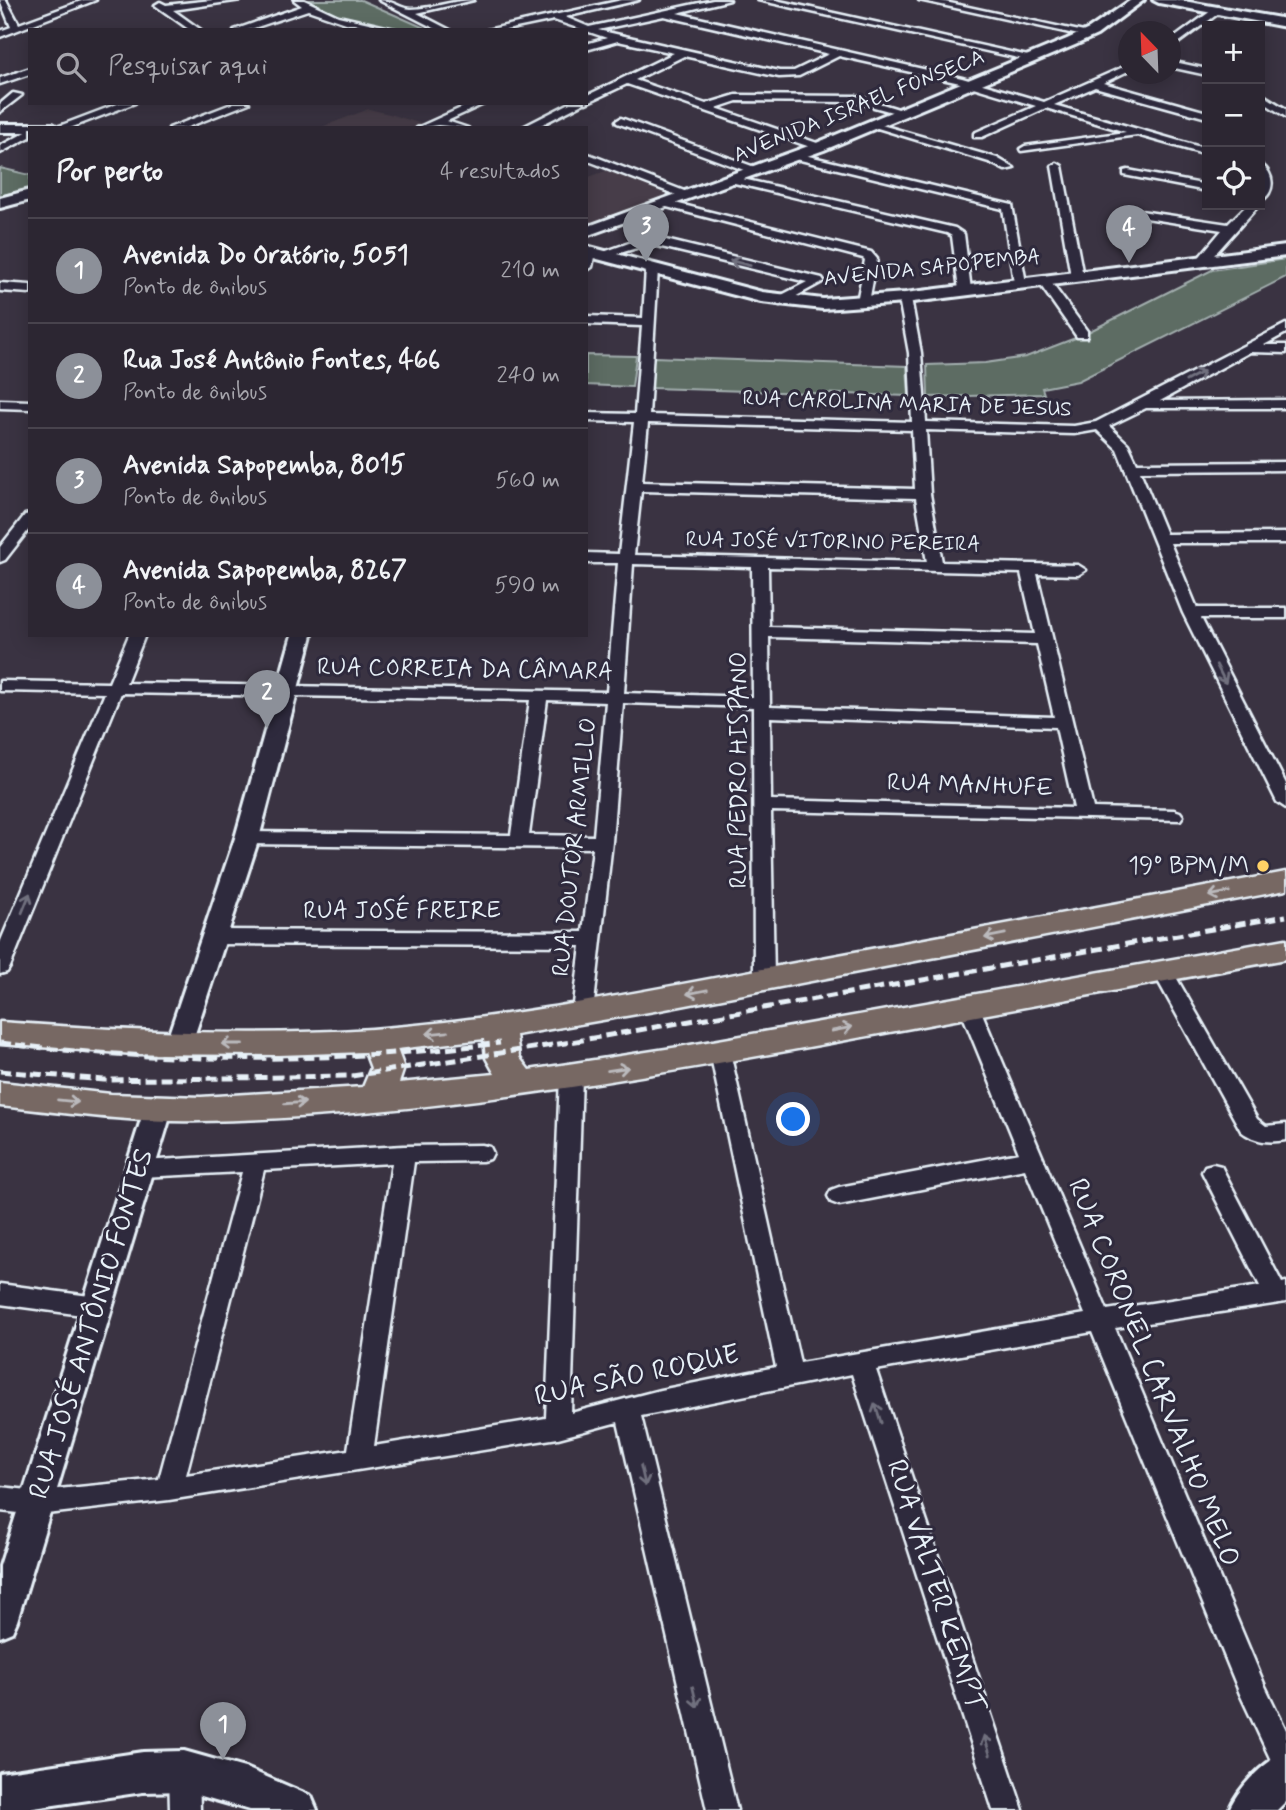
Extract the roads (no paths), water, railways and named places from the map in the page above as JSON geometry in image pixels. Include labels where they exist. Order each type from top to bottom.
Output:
[{"type":"main road","points":[[0,128],[28,127]]},
{"type":"main road","points":[[0,203],[28,196]]},
{"type":"main road","name":"AVENIDA SAPOPEMBA","points":[[591,256],[780,301],[823,303],[905,298],[1286,251]]},
{"type":"main road","points":[[0,1034],[179,1043],[279,1044],[373,1040],[501,1026],[583,1013],[1286,881]]},
{"type":"main road","points":[[0,1094],[111,1106],[201,1109],[373,1098],[521,1083],[720,1052],[1286,948]]},
{"type":"main road","points":[[501,1026],[498,1041],[501,1058],[521,1083]]},
{"type":"main road","points":[[373,1040],[386,1053],[389,1063],[384,1082],[373,1098]]},
{"type":"main road","points":[[0,1793],[143,1772],[184,1771],[248,1789],[297,1810]]},
{"type":"main road","points":[[1249,1810],[1286,1772]]},
{"type":"street","points":[[0,34],[92,0]]},
{"type":"street","points":[[154,0],[194,28]]},
{"type":"street","points":[[164,8],[237,0]]},
{"type":"street","points":[[298,0],[329,18],[381,28]]},
{"type":"street","points":[[383,0],[442,28]]},
{"type":"street","points":[[408,12],[470,0]]},
{"type":"street","points":[[501,28],[635,0]]},
{"type":"street","points":[[588,30],[726,0]]},
{"type":"street","points":[[762,0],[1032,58]]},
{"type":"street","points":[[923,0],[1088,34]]},
{"type":"street","name":"AVENIDA ISRAEL FONSECA","points":[[588,231],[734,180],[971,84],[1088,34],[1138,0]]},
{"type":"street","points":[[1159,0],[1286,23]]},
{"type":"street","points":[[2,6],[16,28]]},
{"type":"street","points":[[244,28],[309,6]]},
{"type":"street","points":[[1181,39],[1218,10]]},
{"type":"street","points":[[663,13],[971,84],[1202,151]]},
{"type":"street","points":[[556,17],[582,28]]},
{"type":"street","points":[[350,28],[359,25]]},
{"type":"street","points":[[588,30],[785,75],[796,74],[838,53]]},
{"type":"street","points":[[1189,33],[1202,35]]},
{"type":"street","points":[[588,46],[619,38]]},
{"type":"street","points":[[588,99],[682,53]]},
{"type":"street","points":[[1181,66],[1202,71]]},
{"type":"street","points":[[0,81],[28,72]]},
{"type":"street","points":[[978,135],[1118,73]]},
{"type":"street","points":[[626,80],[819,147]]},
{"type":"street","points":[[1093,83],[1202,114]]},
{"type":"street","points":[[0,109],[17,95]]},
{"type":"street","points":[[706,108],[736,99],[856,99],[903,112]]},
{"type":"street","points":[[1265,99],[1286,114]]},
{"type":"street","points":[[65,126],[124,105]]},
{"type":"street","points":[[180,126],[238,105]]},
{"type":"street","points":[[427,126],[476,105]]},
{"type":"street","points":[[530,126],[575,105]]},
{"type":"street","points":[[621,121],[756,171]]},
{"type":"street","points":[[437,122],[454,126]]},
{"type":"street","points":[[875,124],[993,160],[1010,168]]},
{"type":"street","points":[[1026,149],[1141,133]]},
{"type":"street","points":[[0,150],[28,134]]},
{"type":"street","points":[[796,156],[1009,206],[1020,283]]},
{"type":"street","points":[[588,157],[688,197]]},
{"type":"street","points":[[1057,166],[1077,276]]},
{"type":"street","points":[[1128,173],[1202,187]]},
{"type":"street","points":[[734,180],[950,230],[958,234],[965,290]]},
{"type":"street","points":[[667,204],[867,255],[871,260],[863,302]]},
{"type":"street","points":[[1202,261],[1248,210]]},
{"type":"street","points":[[1127,212],[1231,228]]},
{"type":"street","points":[[591,256],[649,240],[818,281],[780,301]]},
{"type":"street","name":"RUA DOUTOR ARMILLO","points":[[583,1013],[603,842],[625,559],[650,321],[652,269]]},
{"type":"street","points":[[1042,280],[1082,334]]},
{"type":"street","points":[[0,287],[28,289]]},
{"type":"street","points":[[905,298],[915,353],[923,494],[935,565]]},
{"type":"street","points":[[588,320],[650,321]]},
{"type":"street","name":"RUA CAROLINA MARIA DE JESUS","points":[[588,417],[1052,431],[1100,425],[1144,405],[1286,328]]},
{"type":"street","points":[[1247,349],[1286,349]]},
{"type":"street","points":[[0,404],[28,405]]},
{"type":"street","points":[[1144,405],[1286,404]]},
{"type":"street","points":[[1100,425],[1124,446],[1130,467],[1191,613],[1286,802]]},
{"type":"street","points":[[1130,467],[1286,466]]},
{"type":"street","points":[[633,486],[923,494]]},
{"type":"street","points":[[3,548],[28,520]]},
{"type":"street","points":[[1162,539],[1286,538]]},
{"type":"street","points":[[3,548],[28,545]]},
{"type":"street","name":"RUA JOSÉ VITORINO PEREIRA","points":[[588,558],[1078,570]]},
{"type":"street","name":"RUA PEDRO HISPANO","points":[[760,562],[764,979]]},
{"type":"street","points":[[1028,568],[1085,814]]},
{"type":"street","points":[[1191,613],[1286,613]]},
{"type":"street","points":[[762,632],[1043,639]]},
{"type":"street","points":[[0,967],[136,637]]},
{"type":"street","points":[[179,1043],[247,838],[301,637]]},
{"type":"street","name":"RUA CORREIA DA CÂMARA","points":[[0,685],[538,695],[1062,722]]},
{"type":"street","points":[[519,841],[538,695]]},
{"type":"street","name":"RUA MANHUFE","points":[[764,805],[1174,816]]},
{"type":"street","points":[[247,838],[603,842]]},
{"type":"street","name":"RUA JOSÉ FREIRE","points":[[212,937],[592,939]]},
{"type":"street","points":[[1161,970],[1249,1125],[1256,1132],[1277,1133]]},
{"type":"street","name":"RUA CORONEL CARVALHO MELO","points":[[970,1006],[1249,1681],[1286,1761]]},
{"type":"street","points":[[720,1052],[790,1375]]},
{"type":"street","points":[[558,1427],[571,1076]]},
{"type":"street","name":"RUA JOSÉ ANTÔNIO FONTES","points":[[0,1621],[159,1107]]},
{"type":"street","points":[[141,1168],[404,1154],[482,1153]]},
{"type":"street","points":[[359,1459],[404,1154]]},
{"type":"street","points":[[839,1196],[1033,1159]]},
{"type":"street","points":[[169,1489],[255,1164]]},
{"type":"street","points":[[1213,1172],[1280,1293]]},
{"type":"street","name":"RUA SÃO ROQUE","points":[[0,1499],[37,1503],[169,1489],[558,1427],[627,1409],[790,1375],[1099,1321],[1280,1293]]},
{"type":"street","points":[[0,1294],[97,1307]]},
{"type":"street","name":"RUA VALTER KEMPT","points":[[861,1363],[1008,1810]]},
{"type":"street","points":[[627,1409],[722,1810]]},
{"type":"street","points":[[184,1771],[185,1810]]},
{"type":"railway","points":[[0,1071],[104,1080],[352,1076],[565,1043],[1286,916]]},
{"type":"railway","points":[[0,1043],[188,1058],[375,1054],[500,1043]]},
{"type":"place","name":"Avenida Sapopemba, 8015","points":[[646,262]]},
{"type":"place","name":"Avenida Sapopemba, 8267","points":[[1129,263]]},
{"type":"place","name":"Rua José Antônio Fontes, 466","points":[[267,728]]},
{"type":"place","name":"19º BPM/M","points":[[1263,866]]},
{"type":"place","name":"Avenida Do Oratório, 5051","points":[[223,1760]]}]
